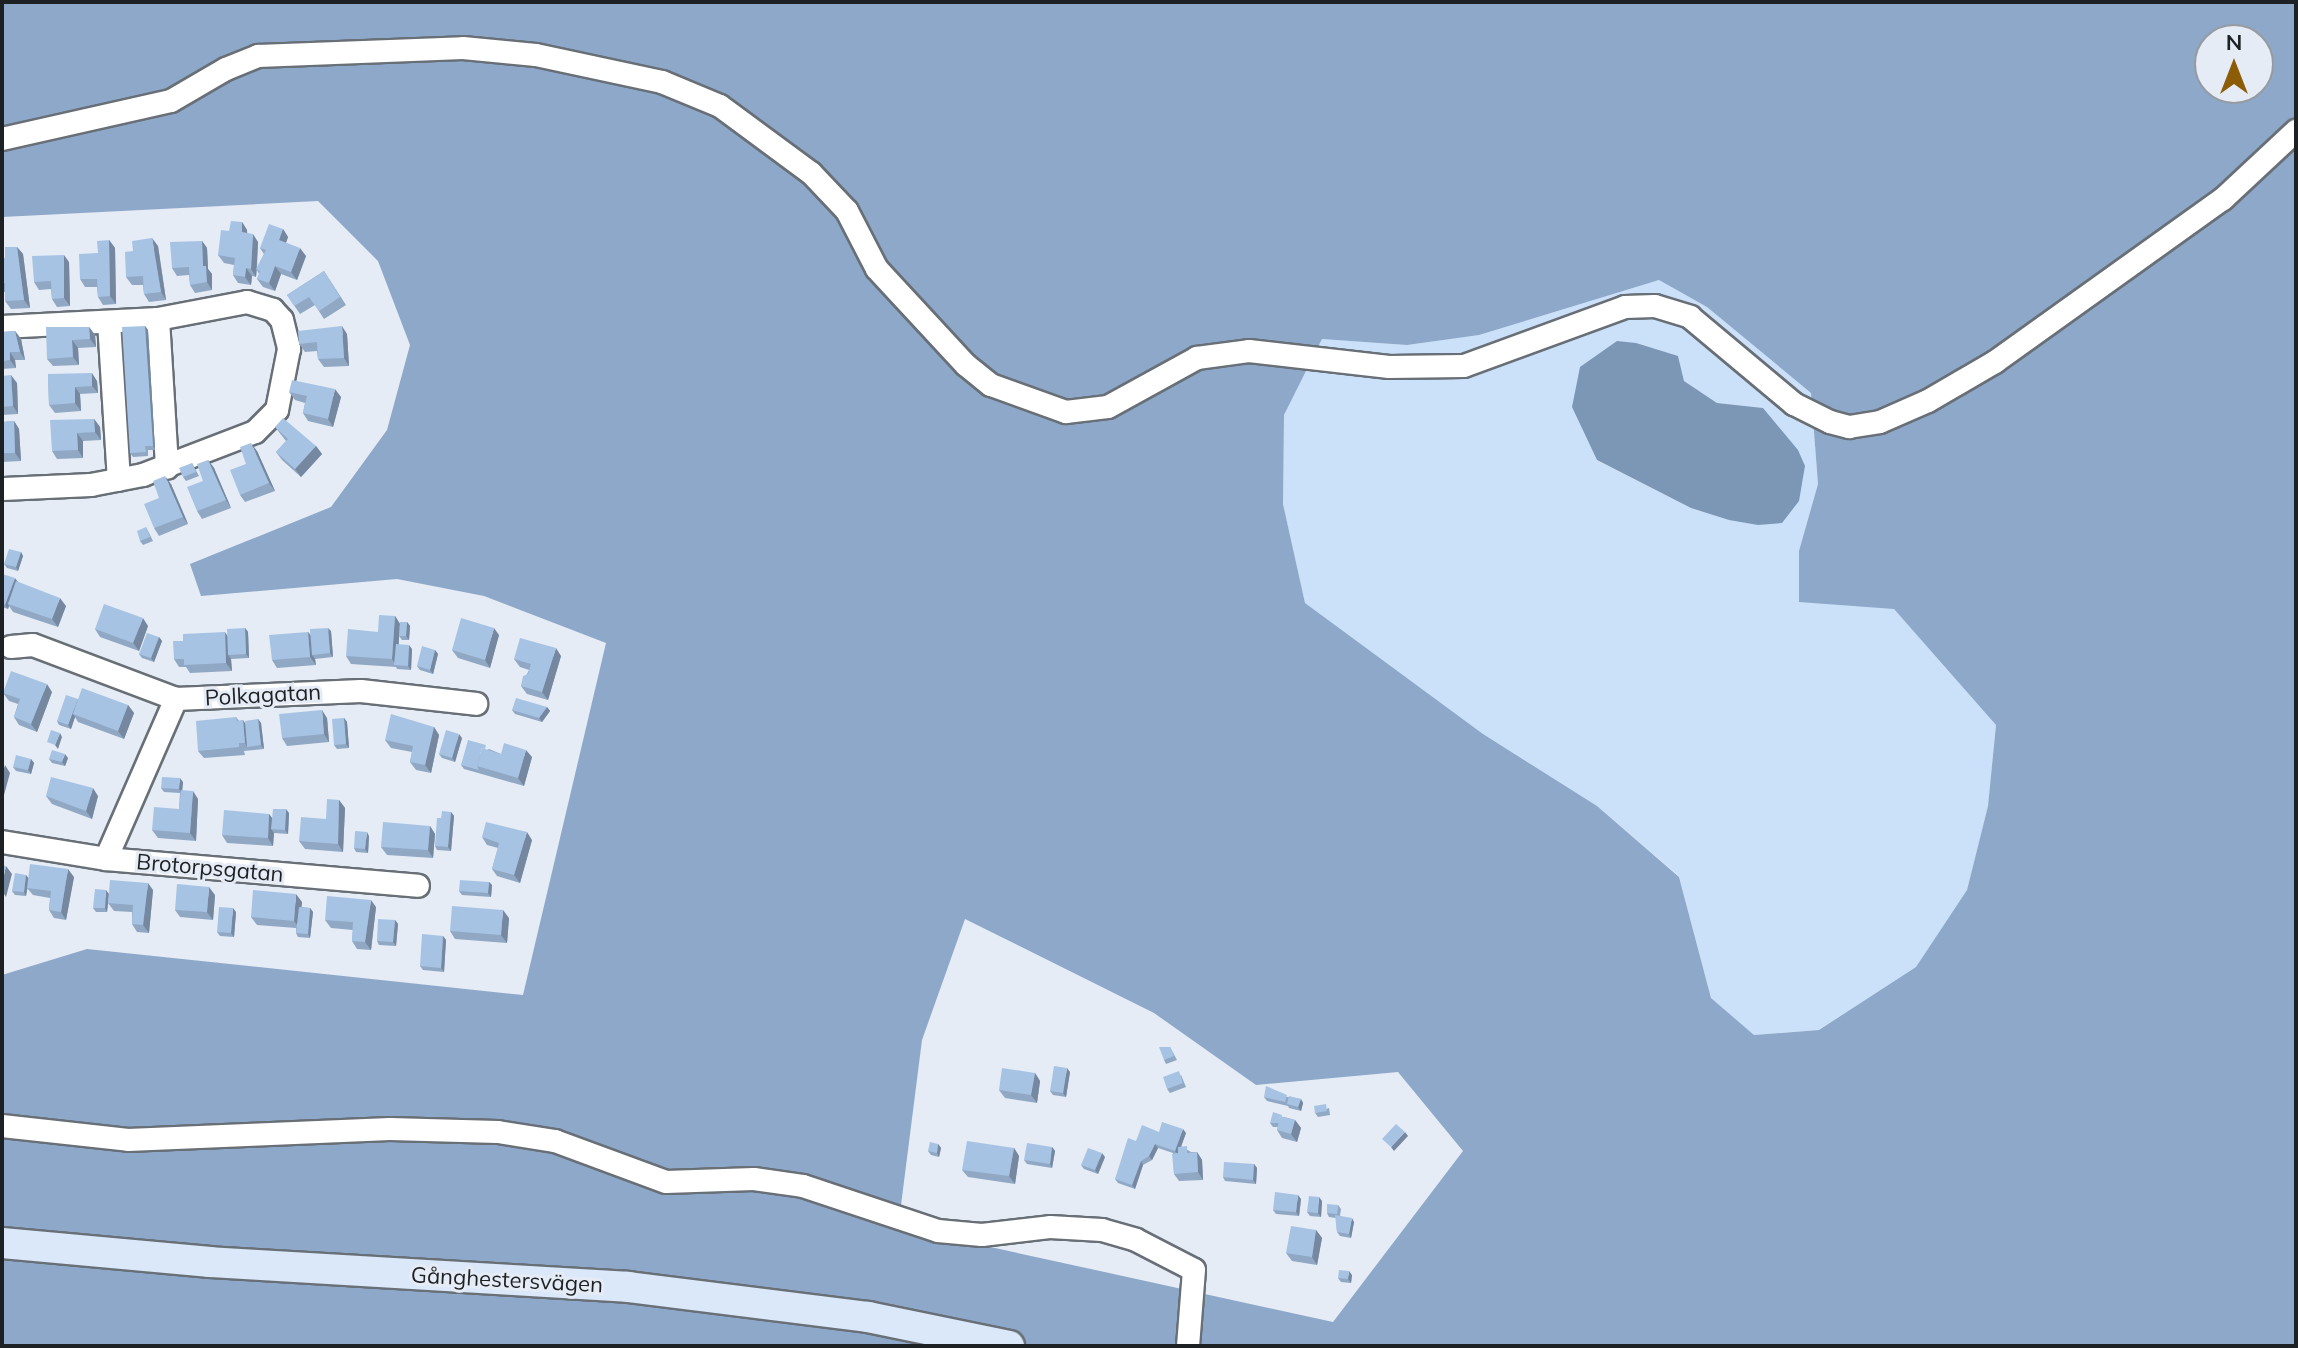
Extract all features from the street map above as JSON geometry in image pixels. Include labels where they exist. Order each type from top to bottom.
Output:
[{"type":"street","points":[[2,139],[171,101],[226,69],[258,56],[463,48],[536,55],[662,82],[720,106],[811,173],[847,211],[877,269],[966,365],[991,385],[1066,412],[1108,407],[1197,358],[1249,351],[1389,367],[1464,366],[1625,307],[1655,306],[1690,317],[1794,404],[1830,422],[1849,427],[1880,422],[1928,401],[1995,362],[2223,199],[2296,131]]},
{"type":"street","points":[[2,327],[158,319],[233,304],[261,304],[282,320],[289,349],[283,393],[277,410],[255,432],[167,468],[119,480],[2,489]]},
{"type":"street","points":[[158,319],[167,468]]},
{"type":"street","points":[[109,322],[119,480]]},
{"type":"street","points":[[11,647],[33,645],[176,699]]},
{"type":"street","name":"Polkagatan","points":[[106,859],[176,699],[361,691],[476,704]]},
{"type":"street","name":"Brotorpsgatan","points":[[2,842],[106,859],[418,886]]},
{"type":"street","points":[[2,1126],[128,1140],[390,1129],[498,1132],[555,1141],[666,1182],[754,1179],[803,1186],[938,1231],[982,1235],[1050,1227],[1102,1230],[1136,1240],[1194,1270],[1188,1346]]},
{"type":"street","name":"Gånghestersvägen","points":[[2,1243],[209,1262],[628,1287],[868,1317],[1009,1346]]},
{"type":"shaded area","points":[[2,2],[2296,2],[2296,1346],[2,1346],[2,975],[87,949],[523,995],[606,643],[484,596],[397,579],[201,596],[190,564],[331,507],[387,430],[410,345],[378,261],[318,201],[2,217]],"holes":[[[1659,280],[1707,307],[1811,393],[1818,484],[1799,551],[1799,602],[1894,609],[1996,725],[1988,806],[1967,890],[1916,967],[1819,1030],[1754,1035],[1711,998],[1679,877],[1597,806],[1483,734],[1305,603],[1283,504],[1284,415],[1322,339],[1407,345],[1479,335]],[[965,919],[1154,1013],[1256,1085],[1398,1072],[1463,1151],[1333,1322],[972,1243],[900,1213],[922,1040]]]},
{"type":"shaded area","points":[[1659,280],[1707,307],[1811,393],[1818,484],[1799,551],[1894,609],[1996,725],[1988,806],[1967,890],[1916,967],[1819,1030],[1754,1035],[1711,998],[1679,876],[1597,806],[1483,734],[1305,603],[1283,504],[1284,415],[1322,339],[1407,345],[1479,335]],"holes":[[[1678,356],[1684,381],[1717,403],[1763,408],[1729,520],[1691,508],[1596,460]]]},
{"type":"shaded area","points":[[1617,341],[1636,343],[1678,356],[1684,381],[1717,403],[1763,408],[1798,450],[1805,466],[1799,501],[1782,523],[1758,525],[1691,508],[1597,460],[1572,407],[1580,367]]},
{"type":"building","points":[[231,221],[242,222],[242,232],[253,234],[251,269],[246,268],[245,277],[233,275],[235,258],[218,255],[221,230],[229,231]]},
{"type":"building","points":[[269,224],[283,229],[279,240],[300,248],[291,272],[275,266],[269,283],[257,279],[260,271],[256,269],[266,250],[260,248]]},
{"type":"building","points":[[152,238],[161,292],[144,294],[143,276],[126,277],[125,252],[133,251],[132,241]]},
{"type":"building","points":[[109,240],[110,296],[98,297],[97,279],[80,279],[79,254],[98,253],[97,241]]},
{"type":"building","points":[[202,241],[207,282],[190,285],[189,267],[172,268],[170,242]]},
{"type":"building","points":[[5,247],[17,247],[24,300],[5,301],[2,258],[5,258]]},
{"type":"building","points":[[64,255],[64,298],[52,299],[51,281],[34,282],[32,256]]},
{"type":"building","points":[[324,271],[340,297],[319,311],[309,297],[294,306],[287,295]]},
{"type":"building","points":[[145,326],[153,446],[145,446],[146,452],[130,453],[122,327]]},
{"type":"building","points":[[342,326],[344,358],[318,359],[317,342],[299,344],[298,331]]},
{"type":"building","points":[[46,327],[89,327],[90,339],[72,340],[73,357],[47,359]]},
{"type":"building","points":[[15,331],[20,352],[10,352],[10,360],[2,361],[2,332]]},
{"type":"building","points":[[92,373],[92,386],[75,387],[75,403],[49,405],[48,374]]},
{"type":"building","points":[[11,375],[13,406],[2,407],[2,376]]},
{"type":"building","points":[[292,380],[335,389],[328,419],[303,413],[307,396],[289,392]]},
{"type":"building","points":[[283,418],[316,446],[295,469],[276,452],[288,439],[275,427]]},
{"type":"building","points":[[94,419],[95,432],[77,433],[78,450],[52,451],[50,420]]},
{"type":"building","points":[[14,421],[15,453],[2,453],[2,422]]},
{"type":"building","points":[[251,443],[269,483],[240,495],[230,470],[246,464],[240,447]]},
{"type":"building","points":[[208,460],[226,500],[197,511],[187,487],[203,481],[197,464]]},
{"type":"building","points":[[192,463],[196,472],[183,477],[179,468]]},
{"type":"building","points":[[165,476],[183,517],[154,528],[144,504],[159,498],[153,481]]},
{"type":"building","points":[[146,527],[150,537],[140,541],[137,531]]},
{"type":"building","points":[[9,549],[21,552],[16,567],[4,564]]},
{"type":"building","points":[[2,574],[15,578],[5,605],[2,604]]},
{"type":"building","points":[[16,581],[60,598],[52,619],[8,604]]},
{"type":"building","points":[[104,604],[143,618],[133,643],[95,629]]},
{"type":"building","points":[[379,615],[395,616],[392,659],[346,656],[348,629],[378,632]]},
{"type":"building","points":[[461,618],[494,628],[485,660],[452,650]]},
{"type":"building","points":[[400,622],[407,622],[406,636],[399,636]]},
{"type":"building","points":[[245,628],[246,654],[228,655],[227,629]]},
{"type":"building","points":[[328,628],[330,653],[312,655],[310,629]]},
{"type":"building","points":[[225,632],[226,663],[184,665],[184,659],[174,659],[173,641],[183,641],[183,634]]},
{"type":"building","points":[[308,632],[310,657],[272,660],[269,635]]},
{"type":"building","points":[[147,633],[159,637],[151,658],[139,654]]},
{"type":"building","points":[[520,638],[556,648],[542,692],[521,686],[531,664],[514,659]]},
{"type":"building","points":[[396,644],[409,645],[408,666],[394,665]]},
{"type":"building","points":[[422,646],[435,650],[430,670],[417,666]]},
{"type":"building","points":[[11,671],[47,684],[31,724],[14,717],[20,699],[3,693]]},
{"type":"building","points":[[82,688],[128,705],[118,731],[73,714]]},
{"type":"building","points":[[66,695],[78,699],[68,725],[57,721]]},
{"type":"building","points":[[516,698],[547,707],[539,718],[512,710]]},
{"type":"building","points":[[322,710],[324,734],[282,738],[279,714]]},
{"type":"building","points":[[391,714],[434,727],[425,765],[410,762],[413,746],[385,740]]},
{"type":"building","points":[[236,717],[237,721],[243,720],[245,743],[239,743],[239,747],[198,751],[196,721]]},
{"type":"building","points":[[344,718],[346,744],[334,745],[332,719]]},
{"type":"building","points":[[258,719],[261,745],[247,747],[245,721]]},
{"type":"building","points":[[51,730],[60,733],[55,745],[47,742]]},
{"type":"building","points":[[446,730],[459,734],[452,758],[439,754]]},
{"type":"building","points":[[468,740],[486,745],[485,749],[482,748],[477,766],[479,770],[461,765]]},
{"type":"building","points":[[504,743],[526,750],[518,778],[477,766],[482,748],[501,754]]},
{"type":"building","points":[[52,750],[65,754],[62,762],[49,759]]},
{"type":"building","points":[[16,755],[31,759],[28,770],[13,767]]},
{"type":"building","points":[[51,777],[93,788],[86,811],[46,796]]},
{"type":"building","points":[[162,777],[180,778],[179,789],[161,788]]},
{"type":"building","points":[[181,790],[193,791],[190,833],[152,830],[154,807],[179,809]]},
{"type":"building","points":[[327,799],[339,800],[338,844],[299,841],[301,817],[326,819]]},
{"type":"building","points":[[273,809],[286,809],[285,830],[271,829]]},
{"type":"building","points":[[224,810],[269,814],[268,838],[222,835]]},
{"type":"building","points":[[442,811],[451,812],[448,847],[435,846],[437,818],[441,818]]},
{"type":"building","points":[[383,822],[430,826],[428,850],[381,847]]},
{"type":"building","points":[[486,822],[527,832],[514,875],[492,869],[499,843],[482,837]]},
{"type":"building","points":[[355,831],[367,832],[365,849],[354,848]]},
{"type":"building","points":[[30,864],[68,869],[61,912],[49,910],[51,891],[27,888]]},
{"type":"building","points":[[15,873],[26,875],[24,892],[12,891]]},
{"type":"building","points":[[110,880],[148,883],[143,925],[132,924],[133,905],[108,903]]},
{"type":"building","points":[[460,880],[489,882],[488,893],[459,891]]},
{"type":"building","points":[[177,884],[209,887],[207,912],[175,910]]},
{"type":"building","points":[[95,889],[106,890],[105,908],[93,908]]},
{"type":"building","points":[[253,890],[296,894],[294,921],[251,917]]},
{"type":"building","points":[[327,896],[371,900],[365,942],[352,941],[353,922],[325,920]]},
{"type":"building","points":[[452,906],[503,910],[501,935],[450,931]]},
{"type":"building","points":[[219,907],[233,908],[231,933],[217,932]]},
{"type":"building","points":[[299,907],[310,908],[308,934],[296,933]]},
{"type":"building","points":[[378,919],[395,920],[393,942],[377,941]]},
{"type":"building","points":[[422,934],[443,936],[441,968],[420,966]]},
{"type":"building","points":[[1159,1047],[1170,1047],[1174,1056],[1164,1060]]},
{"type":"building","points":[[1054,1066],[1067,1068],[1063,1093],[1050,1091]]},
{"type":"building","points":[[1002,1068],[1035,1073],[1031,1095],[999,1090]]},
{"type":"building","points":[[1179,1071],[1183,1083],[1167,1089],[1163,1077]]},
{"type":"building","points":[[1266,1086],[1287,1095],[1285,1102],[1264,1097]]},
{"type":"building","points":[[1289,1096],[1301,1099],[1298,1107],[1287,1104]]},
{"type":"building","points":[[1326,1104],[1327,1111],[1315,1113],[1314,1106]]},
{"type":"building","points":[[1273,1112],[1282,1115],[1279,1123],[1270,1123]]},
{"type":"building","points":[[1280,1116],[1295,1120],[1291,1134],[1277,1130]]},
{"type":"building","points":[[1162,1122],[1183,1129],[1175,1151],[1155,1144],[1149,1156],[1141,1161],[1132,1185],[1115,1179],[1128,1138],[1136,1141],[1142,1125],[1159,1132]]},
{"type":"building","points":[[1396,1124],[1405,1132],[1391,1147],[1382,1139]]},
{"type":"building","points":[[967,1141],[1014,1148],[1009,1176],[962,1170]]},
{"type":"building","points":[[930,1142],[938,1144],[937,1153],[928,1151]]},
{"type":"building","points":[[1027,1143],[1052,1147],[1050,1164],[1024,1160]]},
{"type":"building","points":[[1187,1146],[1187,1153],[1197,1152],[1198,1172],[1174,1174],[1172,1154],[1178,1153],[1178,1147]]},
{"type":"building","points":[[1088,1148],[1102,1153],[1095,1170],[1081,1165]]},
{"type":"building","points":[[1224,1162],[1254,1164],[1253,1180],[1223,1177]]},
{"type":"building","points":[[1275,1192],[1298,1195],[1296,1212],[1273,1210]]},
{"type":"building","points":[[1309,1196],[1319,1197],[1318,1213],[1307,1212]]},
{"type":"building","points":[[1327,1204],[1338,1205],[1337,1214],[1327,1213]]},
{"type":"building","points":[[1335,1215],[1352,1218],[1349,1234],[1337,1232]]},
{"type":"building","points":[[1291,1226],[1316,1230],[1312,1257],[1286,1253]]},
{"type":"building","points":[[1339,1270],[1349,1271],[1348,1279],[1338,1278]]}]
